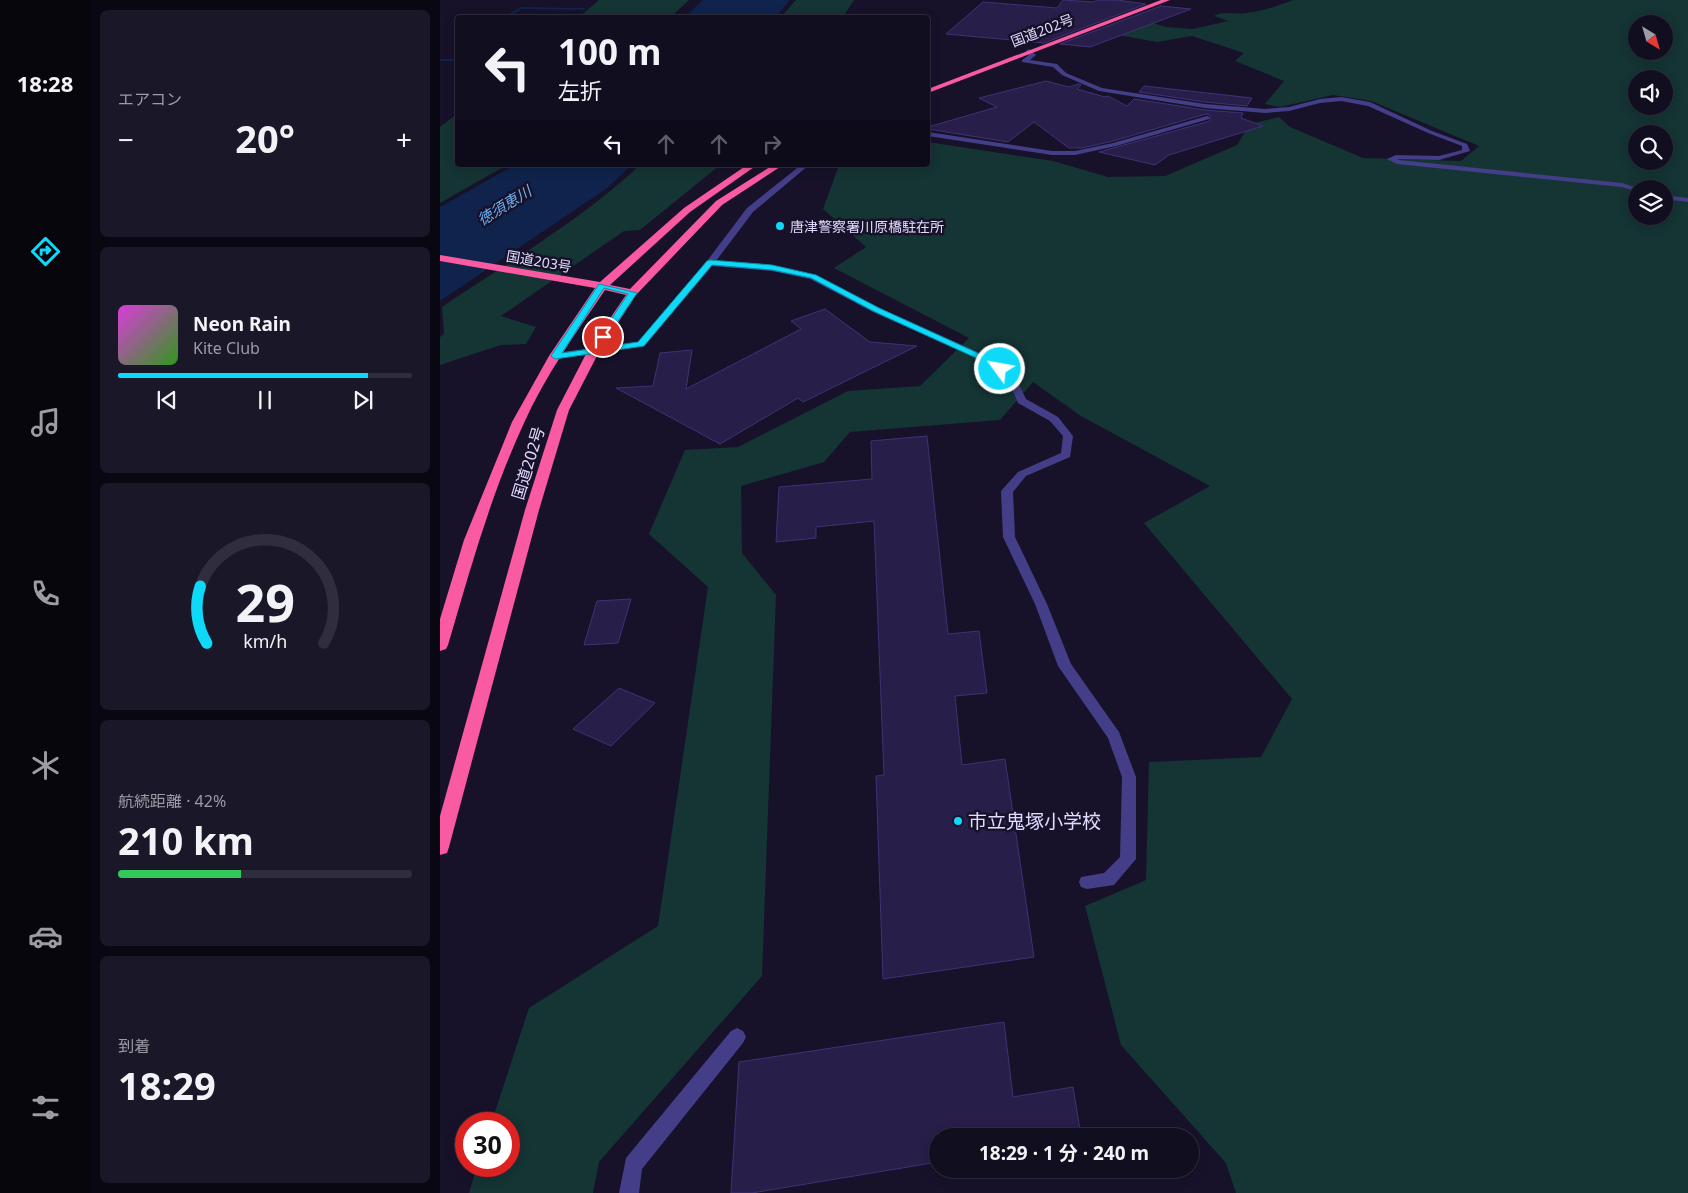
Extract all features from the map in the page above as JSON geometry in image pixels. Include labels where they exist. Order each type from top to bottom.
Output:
[{"type":"highway","name":"国道202号","points":[[930,90],[1167,0]]},
{"type":"highway","name":"国道202号","points":[[440,645],[471,540],[515,431],[555,356],[602,286],[687,210],[750,167]]},
{"type":"highway","name":"国道202号","points":[[440,847],[465,761],[534,500],[563,410],[593,352],[632,293],[719,203],[776,167]]},
{"type":"highway","name":"国道203号","points":[[440,258],[602,286],[632,293]]},
{"type":"street","points":[[1029,52],[1033,55],[1024,61],[1055,65],[1064,74],[1101,90],[1205,106],[1265,111],[1289,109],[1320,101],[1341,99],[1370,104],[1430,132],[1465,145],[1466,151],[1439,158],[1396,157],[1391,159],[1397,162],[1628,187]]},
{"type":"street","points":[[930,134],[1052,153],[1075,153],[1206,118]]},
{"type":"street","points":[[555,356],[641,344],[710,263],[750,210],[803,167]]},
{"type":"street","points":[[1673,198],[1688,200]]},
{"type":"street","points":[[710,263],[772,268],[813,277],[876,310],[988,360],[1012,378],[1022,401],[1054,419],[1068,436],[1066,455],[1022,474],[1007,491],[1008,537],[1041,604],[1065,666],[1114,736],[1128,777],[1128,859],[1108,880],[1087,882]]},
{"type":"street","points":[[629,1193],[634,1166],[737,1037]]},
{"type":"green space","points":[[599,0],[689,0],[673,15],[581,15]]},
{"type":"green space","points":[[796,0],[854,0],[844,15],[783,15]]},
{"type":"green space","points":[[1293,0],[1688,0],[1688,1193],[1236,1193],[1226,1163],[1199,1133],[1199,1128],[1195,1128],[1121,1045],[1085,906],[1146,880],[1149,762],[1261,757],[1292,699],[1144,523],[1210,486],[1081,416],[1033,382],[1000,420],[850,432],[824,462],[741,486],[742,553],[776,595],[762,976],[599,1162],[593,1193],[469,1193],[474,1177],[520,1177],[520,1112],[495,1112],[529,1008],[658,926],[708,587],[649,534],[685,450],[738,447],[848,391],[920,386],[969,338],[834,268],[866,247],[823,209],[838,167],[930,167],[930,142],[1053,161],[1108,177],[1165,176],[1237,145],[1250,124],[1279,117],[1290,127],[1363,158],[1461,161],[1479,146],[1371,101],[1333,95],[1280,107],[1265,104],[1284,81],[1235,61],[1244,53],[1192,36],[1157,42],[1101,32],[1139,19],[1166,27],[1193,29],[1228,21],[1214,16],[1218,14],[1252,12]]},
{"type":"green space","points":[[455,116],[455,167],[503,167],[440,203],[440,127]]},
{"type":"green space","points":[[638,167],[718,167],[640,230],[624,231],[501,316],[536,327],[526,344],[501,345],[440,365],[440,337],[444,334],[442,307],[569,222],[618,185]]},
{"type":"water","points":[[703,0],[790,0],[778,15],[687,15]]},
{"type":"water","name":"徳須恵川","points":[[511,167],[630,167],[606,189],[440,301],[440,207]]},
{"type":"building","points":[[1063,0],[1094,2],[1097,0],[1117,0],[1146,4],[1044,43],[946,34],[983,2],[1057,8]]},
{"type":"building","points":[[1161,6],[1191,9],[1090,47],[1060,44]]},
{"type":"building","points":[[1046,81],[1069,87],[1079,84],[1081,85],[1077,89],[1105,97],[1108,96],[1127,106],[1134,99],[1205,110],[1243,113],[1241,118],[1263,126],[1169,155],[1155,165],[1099,152],[1210,121],[1210,115],[1206,114],[1082,148],[1069,148],[1034,122],[1008,142],[930,129],[930,126],[997,107],[979,98]]},
{"type":"building","points":[[1144,86],[1252,98],[1247,106],[1205,102],[1139,92]]},
{"type":"building","points":[[825,309],[870,342],[917,346],[803,402],[798,398],[720,444],[616,388],[653,386],[660,353],[692,350],[686,389],[801,329],[791,321]]},
{"type":"building","points":[[927,436],[948,634],[979,631],[987,693],[955,696],[962,765],[1005,759],[1034,957],[883,979],[876,776],[884,775],[874,521],[816,527],[816,538],[776,542],[779,487],[872,479],[871,441]]},
{"type":"building","points":[[631,599],[618,643],[584,645],[597,601]]},
{"type":"building","points":[[619,688],[655,703],[611,746],[573,729]]},
{"type":"building","points":[[1004,1022],[1013,1097],[1073,1087],[1080,1128],[929,1128],[929,1164],[752,1193],[731,1193],[739,1062]]},
{"type":"waterway","points":[[510,15],[520,8],[584,9]]},
{"type":"waterway","points":[[440,60],[455,60]]},
{"type":"place","name":"唐津警察署川原橋駐在所","points":[[780,226]]},
{"type":"place","name":"市立鬼塚小学校","points":[[958,821]]},
{"type":"route","points":[[603,337],[632,293],[602,286],[555,356],[641,344],[710,263],[772,268],[813,277],[876,310],[988,360],[1000,369]]}]
